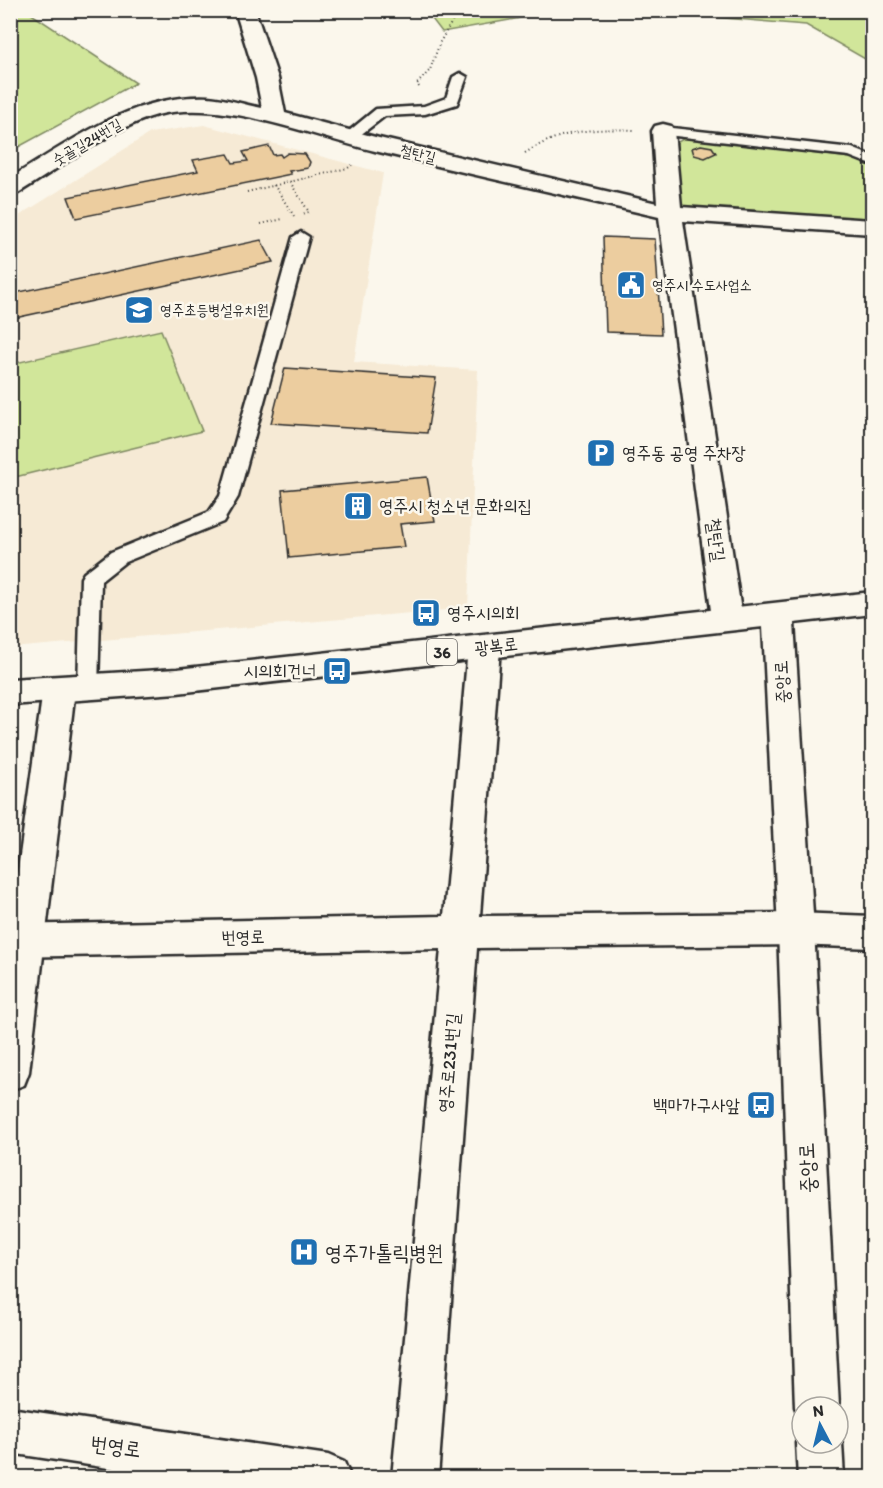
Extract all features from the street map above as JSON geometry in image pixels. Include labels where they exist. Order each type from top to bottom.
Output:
[{"type":"street","points":[[245,10],[267,78],[275,117]]},
{"type":"street","name":"숫골길24번길","points":[[10,188],[114,125],[154,109],[208,105],[275,117]]},
{"type":"street","name":"철탄길","points":[[275,117],[374,144],[670,213]]},
{"type":"street","name":"철탄길","points":[[663,131],[670,213],[728,618]]},
{"type":"street","points":[[670,213],[873,228]]},
{"type":"street","name":"광복로","points":[[10,692],[73,689],[483,648],[873,603]]},
{"type":"street","name":"중앙로","points":[[778,614],[796,929],[817,1395]]},
{"type":"street","name":"영주로231번길","points":[[415,1478],[483,648]]},
{"type":"street","points":[[10,1072],[19,941],[73,689]]},
{"type":"street","points":[[460,932],[796,929],[873,932]]},
{"type":"street","name":"번영로","points":[[19,941],[460,932]]},
{"type":"street","name":"번영로","points":[[10,1430],[328,1478]]},
{"type":"street","points":[[820,1455],[821,1478]]},
{"type":"lane","points":[[350,136],[381,112],[419,110],[452,101],[460,77]]},
{"type":"lane","points":[[663,131],[852,152],[873,161]]},
{"type":"lane","points":[[73,689],[91,578],[118,557],[216,518],[230,497],[301,237]]},
{"type":"path","points":[[419,110],[430,100],[417,84],[429,75],[440,43],[453,20],[449,10]]},
{"type":"path","points":[[513,176],[521,156],[547,139],[600,128],[663,131]]},
{"type":"path","points":[[247,192],[348,168],[374,144]]},
{"type":"path","points":[[290,182],[309,213]]},
{"type":"path","points":[[273,185],[294,216]]},
{"type":"shaded area","points":[[204,125],[383,173],[354,362],[478,370],[468,608],[11,648],[11,221],[150,133]]},
{"type":"green space","points":[[11,10],[27,11],[136,83],[11,151]]},
{"type":"green space","points":[[426,11],[560,11],[442,32]]},
{"type":"green space","points":[[642,11],[872,11],[872,63],[806,25]]},
{"type":"green space","points":[[686,137],[858,159],[872,167],[872,219],[686,211],[677,204],[670,147]]},
{"type":"green space","points":[[161,330],[202,431],[11,478],[11,364]]},
{"type":"building","points":[[701,145],[712,147],[716,153],[705,158],[694,155],[692,148]]},
{"type":"building","points":[[269,146],[273,155],[280,154],[282,157],[288,153],[305,154],[310,162],[308,168],[289,171],[291,174],[76,218],[68,197],[198,171],[193,160],[228,154],[233,163],[248,161],[243,152]]},
{"type":"building","name":"영주시 수도사업소","points":[[603,237],[655,239],[661,334],[606,332]]},
{"type":"building","points":[[261,240],[273,262],[10,319],[10,294]]},
{"type":"building","points":[[285,368],[436,378],[427,433],[271,423]]},
{"type":"building","name":"영주시 청소년 문화의집","points":[[427,477],[435,521],[400,524],[404,547],[289,558],[282,490]]},
{"type":"place","name":"영주시 수도사업소","points":[[631,285]]},
{"type":"place","name":"영주초등병설유치원","points":[[139,310]]},
{"type":"place","name":"영주동 공영 주차장","points":[[601,453]]},
{"type":"place","name":"영주시 청소년 문화의집","points":[[358,506]]},
{"type":"place","name":"영주시의회","points":[[426,613]]},
{"type":"place","name":"시의회건너","points":[[337,671]]},
{"type":"place","name":"백마가구사앞","points":[[761,1105]]},
{"type":"place","name":"영주가톨릭병원","points":[[304,1252]]}]
